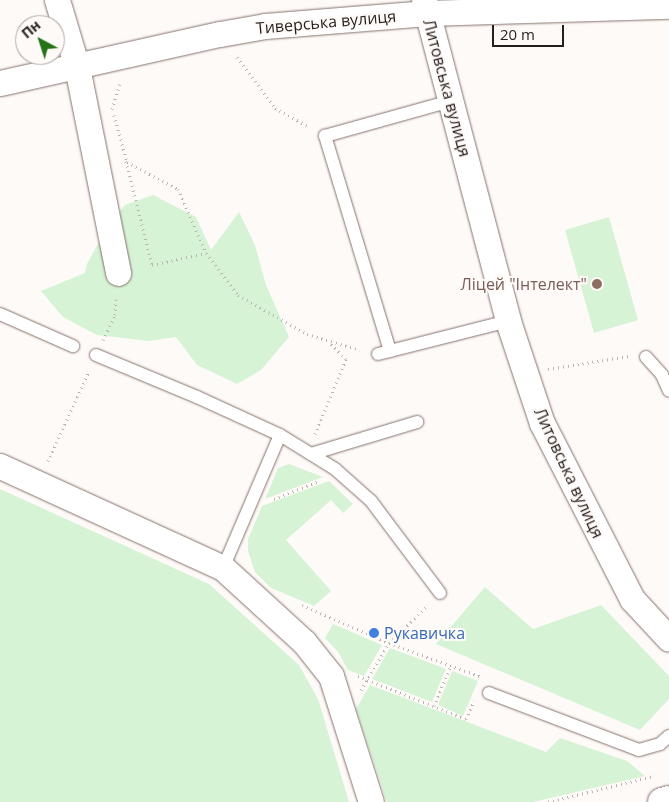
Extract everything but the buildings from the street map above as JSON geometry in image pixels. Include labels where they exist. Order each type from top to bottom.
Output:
[{"type":"street","points":[[57,0],[77,67],[124,272]]},
{"type":"street","name":"Тиверська вулиця","points":[[0,82],[77,67],[220,34],[265,26],[426,6],[669,6]]},
{"type":"street","name":"Литовська вулиця","points":[[426,6],[508,321],[542,423],[596,532],[632,599],[669,639]]},
{"type":"street","points":[[0,466],[224,568],[304,642],[331,676],[371,802]]},
{"type":"street","points":[[662,802],[669,800]]},
{"type":"lane","points":[[450,101],[325,136],[384,352],[508,321]]},
{"type":"lane","points":[[0,314],[73,346]]},
{"type":"lane","points":[[96,355],[280,435],[335,469],[371,501],[440,592]]},
{"type":"lane","points":[[646,357],[662,375],[669,392]]},
{"type":"lane","points":[[311,454],[416,422]]},
{"type":"lane","points":[[224,568],[280,435]]},
{"type":"lane","points":[[482,691],[639,750],[660,744],[669,736]]},
{"type":"path","points":[[220,34],[275,108],[325,136]]},
{"type":"path","points":[[122,74],[112,107],[152,265],[206,253]]},
{"type":"path","points":[[127,162],[178,189],[206,253],[238,295],[307,334],[329,342],[384,352]]},
{"type":"path","points":[[48,460],[115,314]]},
{"type":"path","points":[[316,430],[346,359],[329,342]]},
{"type":"path","points":[[525,372],[638,355],[646,357]]},
{"type":"path","points":[[268,501],[320,480]]},
{"type":"path","points":[[295,602],[389,643],[483,677],[482,691],[466,719],[352,674]]},
{"type":"path","points":[[359,694],[389,643],[424,609]]},
{"type":"path","points":[[434,706],[451,665]]},
{"type":"path","points":[[548,802],[660,774]]},
{"type":"green space","points":[[153,195],[196,217],[211,250],[239,212],[255,245],[266,285],[289,337],[261,370],[237,384],[197,365],[176,337],[149,341],[97,335],[63,317],[41,291],[85,273],[87,264],[107,227],[125,205]]},
{"type":"green space","points":[[609,217],[638,320],[594,333],[565,230]]},
{"type":"green space","points":[[289,464],[323,477],[265,499],[278,468]]},
{"type":"green space","points":[[329,481],[353,504],[343,513],[331,500],[286,540],[331,591],[314,606],[271,588],[255,572],[248,551],[248,539],[262,506]]},
{"type":"green space","points":[[0,489],[209,584],[299,665],[318,699],[349,802],[0,802]]},
{"type":"green space","points":[[485,587],[533,629],[601,605],[669,676],[669,699],[640,730],[436,644]]},
{"type":"green space","points":[[333,624],[382,645],[364,676],[348,670],[338,652],[325,638]]},
{"type":"green space","points":[[390,648],[446,669],[432,702],[372,679]]},
{"type":"green space","points":[[452,671],[478,681],[463,716],[438,705]]},
{"type":"green space","points":[[370,685],[546,752],[560,738],[627,761],[645,776],[533,802],[387,802],[356,709]]},
{"type":"place","name":"Ліцей \"Інтелект\"","points":[[597,284]]},
{"type":"place","name":"Рукавичка","points":[[374,633]]}]
